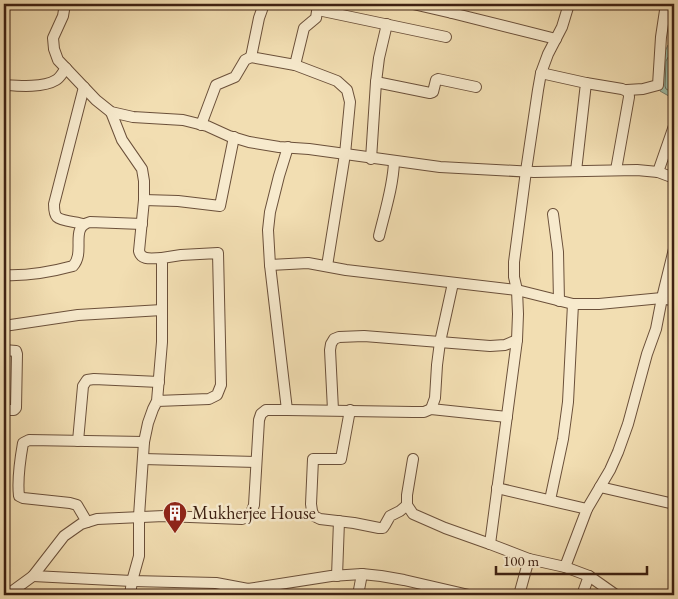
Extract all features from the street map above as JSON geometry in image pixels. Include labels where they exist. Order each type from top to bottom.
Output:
[{"type":"street","points":[[65,4],[63,16],[53,38],[58,60],[96,100],[111,112],[133,117],[183,120],[207,126],[234,138],[249,142],[394,162],[440,167],[526,172],[637,170],[658,172],[674,178]]},
{"type":"street","points":[[251,57],[264,4]]},
{"type":"street","points":[[412,4],[452,8],[556,39]]},
{"type":"street","points":[[490,544],[517,340],[518,314],[514,262],[526,172],[541,73],[548,54],[562,27],[569,4]]},
{"type":"street","points":[[541,73],[627,90],[643,89],[658,85],[660,37],[666,4]]},
{"type":"street","points":[[295,65],[304,28],[316,18],[318,7],[446,37]]},
{"type":"street","points":[[371,158],[376,82],[379,58],[387,24]]},
{"type":"street","points":[[201,125],[216,84],[235,77],[245,60],[251,57],[295,65],[338,81],[347,90],[350,102],[327,266]]},
{"type":"street","points":[[4,85],[48,84],[58,80],[66,68]]},
{"type":"street","points":[[376,82],[430,93],[433,92],[436,80],[438,79],[476,87]]},
{"type":"street","points":[[576,172],[586,82]]},
{"type":"street","points":[[84,87],[54,204],[54,211],[62,219],[83,224],[90,222],[142,224]]},
{"type":"street","points":[[616,170],[629,98],[627,90]]},
{"type":"street","points":[[111,112],[122,140],[142,169],[144,200],[138,251],[140,255],[144,258],[162,258],[218,253],[221,385],[217,395],[208,399],[157,400]]},
{"type":"street","points":[[658,172],[674,126]]},
{"type":"street","points":[[144,200],[178,201],[220,206],[234,138]]},
{"type":"street","points":[[287,410],[270,265],[268,230],[270,212],[288,147]]},
{"type":"street","points":[[379,236],[389,196],[394,162]]},
{"type":"street","points":[[553,214],[558,252],[559,301]]},
{"type":"street","points":[[4,275],[34,273],[73,266],[78,255],[79,234],[83,224]]},
{"type":"street","points":[[565,568],[587,509],[610,470],[628,424],[647,354],[656,329],[674,249]]},
{"type":"street","points":[[130,595],[138,556],[144,442],[148,423],[157,400],[159,382],[162,342],[162,258]]},
{"type":"street","points":[[270,265],[308,263],[346,270],[517,290],[574,304],[599,304],[662,298],[674,301]]},
{"type":"street","points":[[431,409],[435,398],[440,342],[453,283]]},
{"type":"street","points":[[550,500],[568,402],[574,304]]},
{"type":"street","points":[[4,326],[78,315],[162,310]]},
{"type":"street","points":[[333,410],[330,350],[334,339],[339,337],[364,336],[490,346],[504,345],[517,340]]},
{"type":"street","points":[[4,350],[13,350],[17,354],[16,408],[10,411],[4,410]]},
{"type":"street","points":[[78,441],[83,386],[87,380],[159,382]]},
{"type":"street","points":[[7,595],[33,576],[64,536],[87,522],[97,519],[139,516],[242,519],[250,516],[254,505],[259,420],[261,414],[266,410],[424,412],[431,409],[507,418]]},
{"type":"street","points":[[350,410],[341,458],[313,459],[311,504],[314,516],[320,519],[383,528],[390,516],[407,505]]},
{"type":"street","points":[[87,522],[77,506],[70,503],[23,498],[20,496],[18,489],[23,443],[29,440],[144,442]]},
{"type":"street","points":[[143,459],[256,462]]},
{"type":"street","points":[[413,459],[407,494],[407,505],[413,514],[444,528],[529,559],[589,576],[616,595]]},
{"type":"street","points":[[497,488],[587,509]]},
{"type":"street","points":[[600,488],[674,504]]},
{"type":"street","points":[[337,576],[339,521]]},
{"type":"street","points":[[520,595],[529,559]]},
{"type":"street","points":[[33,576],[216,583],[246,592],[337,576],[362,574],[404,580],[469,595]]},
{"type":"street","points":[[358,595],[362,574]]},
{"type":"street","points":[[582,595],[589,576]]},
{"type":"water","points":[[668,45],[674,47],[674,99],[660,91],[661,60]]},
{"type":"place","name":"Mukherjee House","points":[[175,534]]}]
